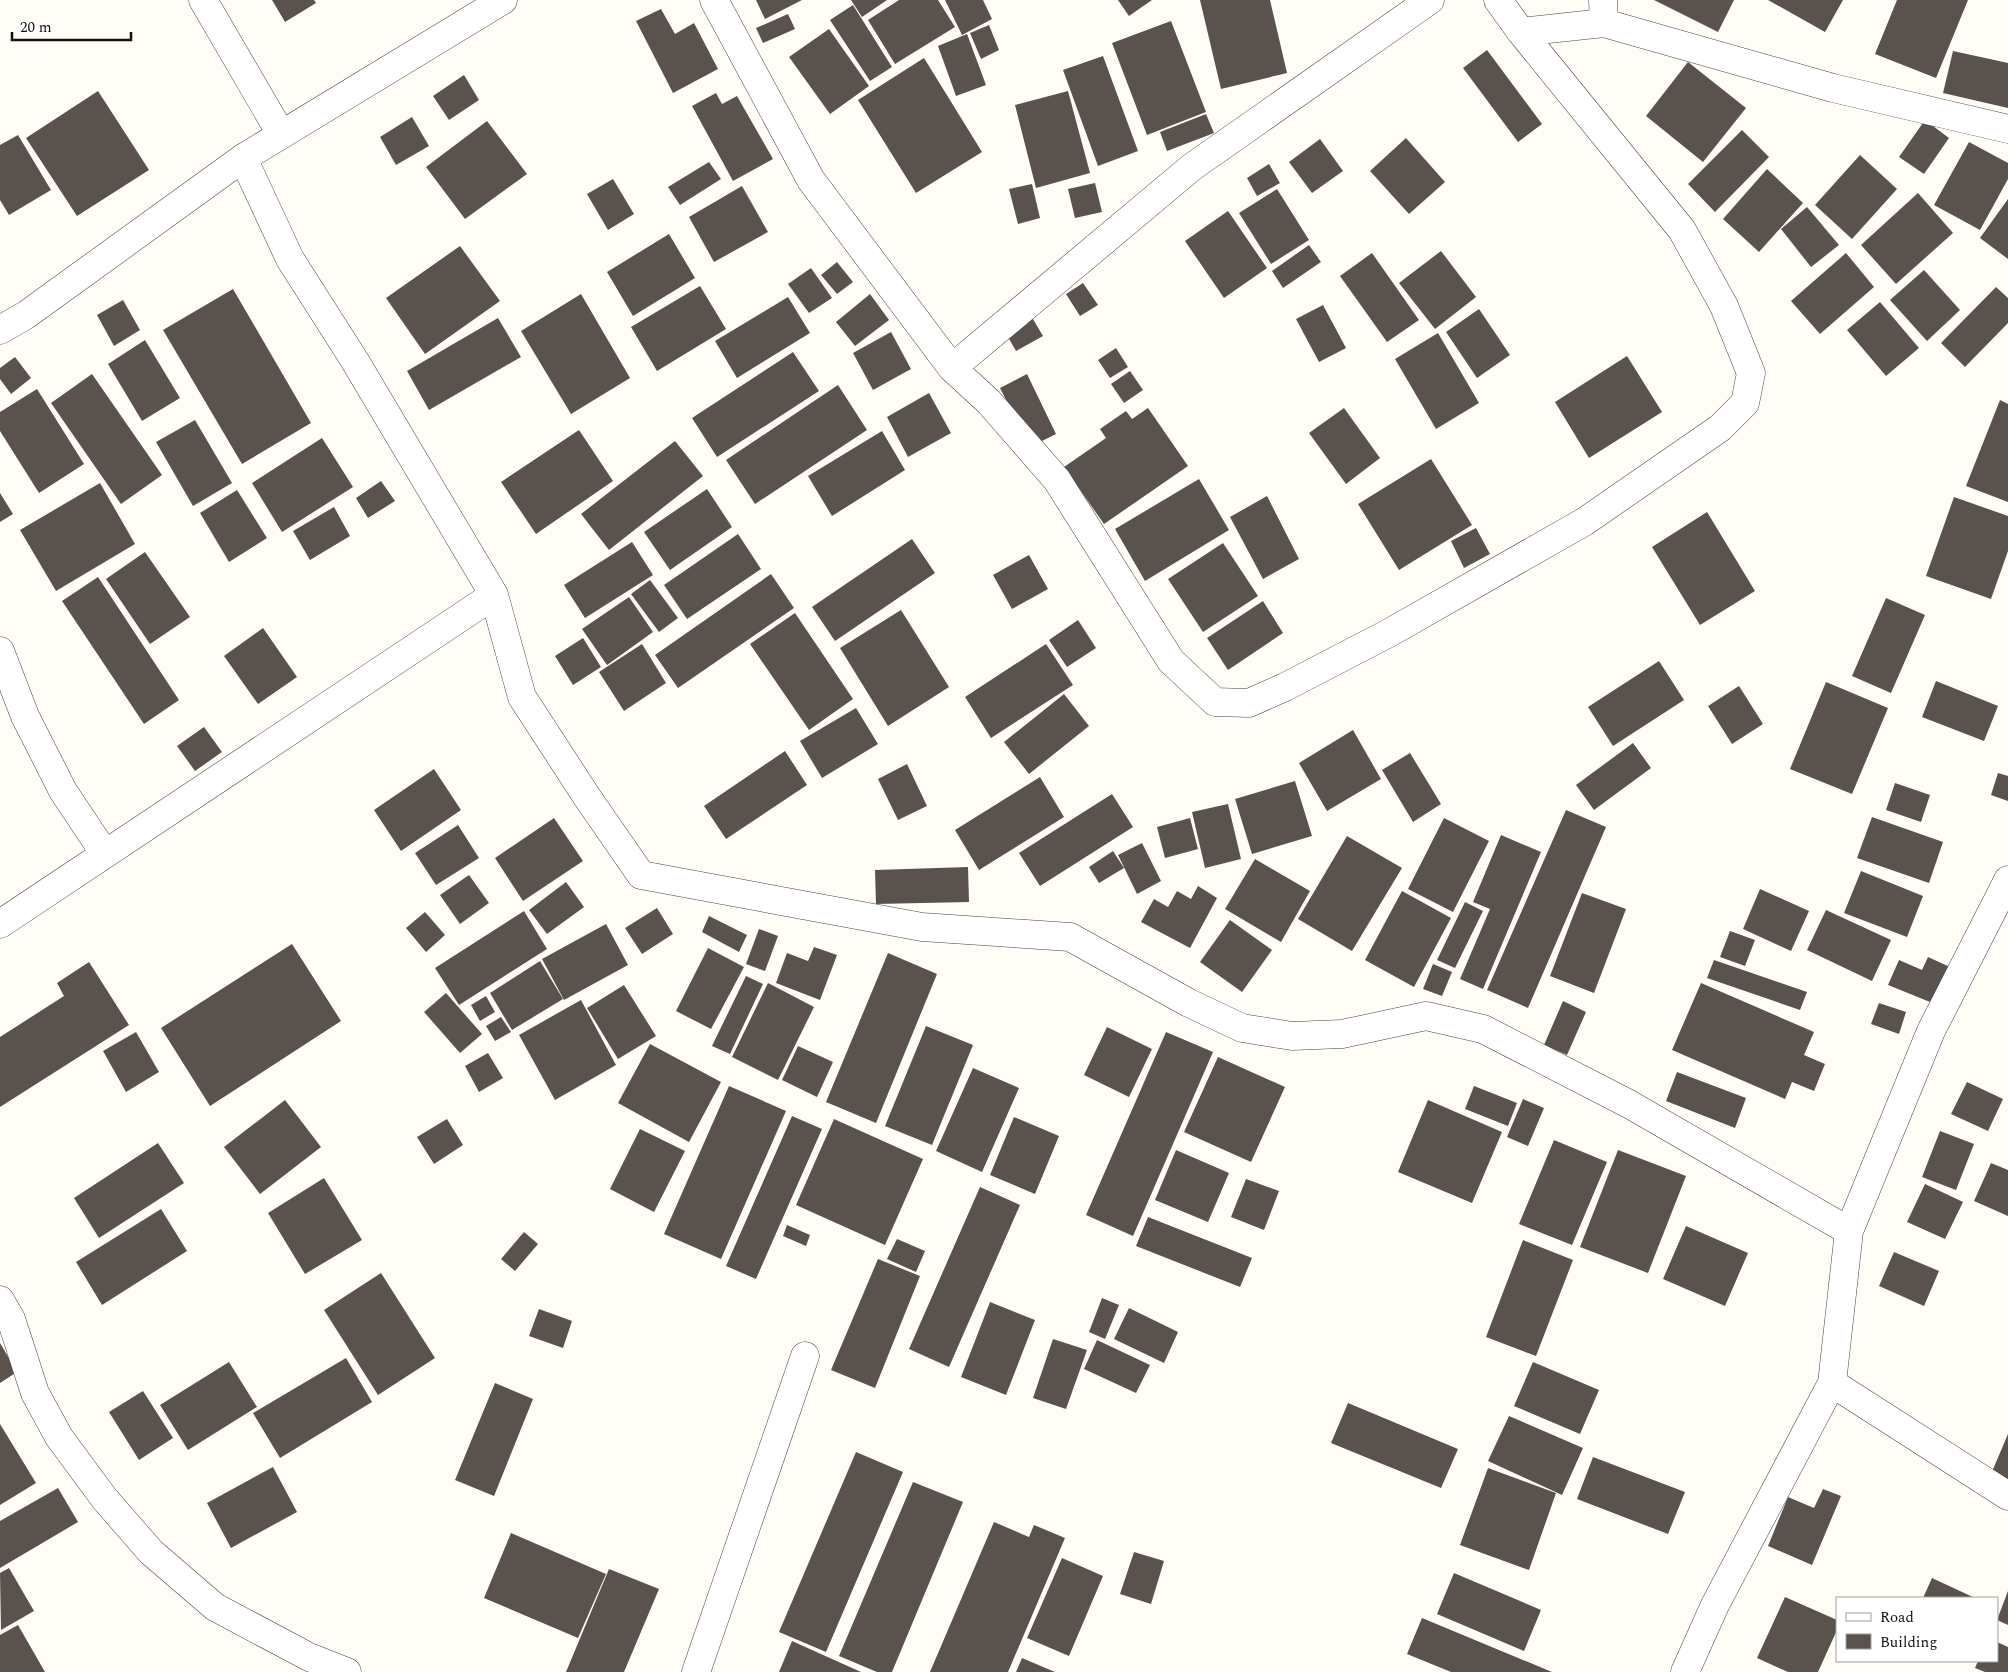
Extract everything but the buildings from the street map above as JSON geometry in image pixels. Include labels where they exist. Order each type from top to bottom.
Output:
[{"type":"street","points":[[203,0],[281,134]]},
{"type":"street","points":[[0,330],[26,315],[243,158],[502,0]]},
{"type":"street","points":[[714,0],[812,180],[952,368],[989,402],[1057,480],[1171,661],[1215,702],[1249,703],[1286,687],[1389,634],[1584,522],[1720,428],[1745,403],[1751,372],[1724,306],[1682,230],[1521,32],[1498,0]]},
{"type":"street","points":[[952,368],[1192,167],[1430,0]]},
{"type":"street","points":[[1521,32],[1604,12],[1833,88],[2008,129]]},
{"type":"street","points":[[243,158],[290,259],[356,361],[494,595],[522,697],[641,875],[922,927],[1070,937],[1189,1003],[1242,1028],[1292,1036],[1342,1034],[1426,1016],[1483,1029],[1630,1104],[1850,1231]]},
{"type":"street","points":[[0,924],[494,595]]},
{"type":"street","points":[[0,650],[25,716],[63,791],[105,854]]},
{"type":"street","points":[[1685,1672],[1715,1606],[1832,1382],[1850,1231],[1931,1031],[2008,880]]},
{"type":"street","points":[[0,1300],[11,1319],[35,1393],[59,1437],[104,1498],[152,1552],[215,1606],[308,1657],[347,1672]]},
{"type":"street","points":[[696,1672],[805,1356]]},
{"type":"street","points":[[1832,1382],[2008,1496]]}]
